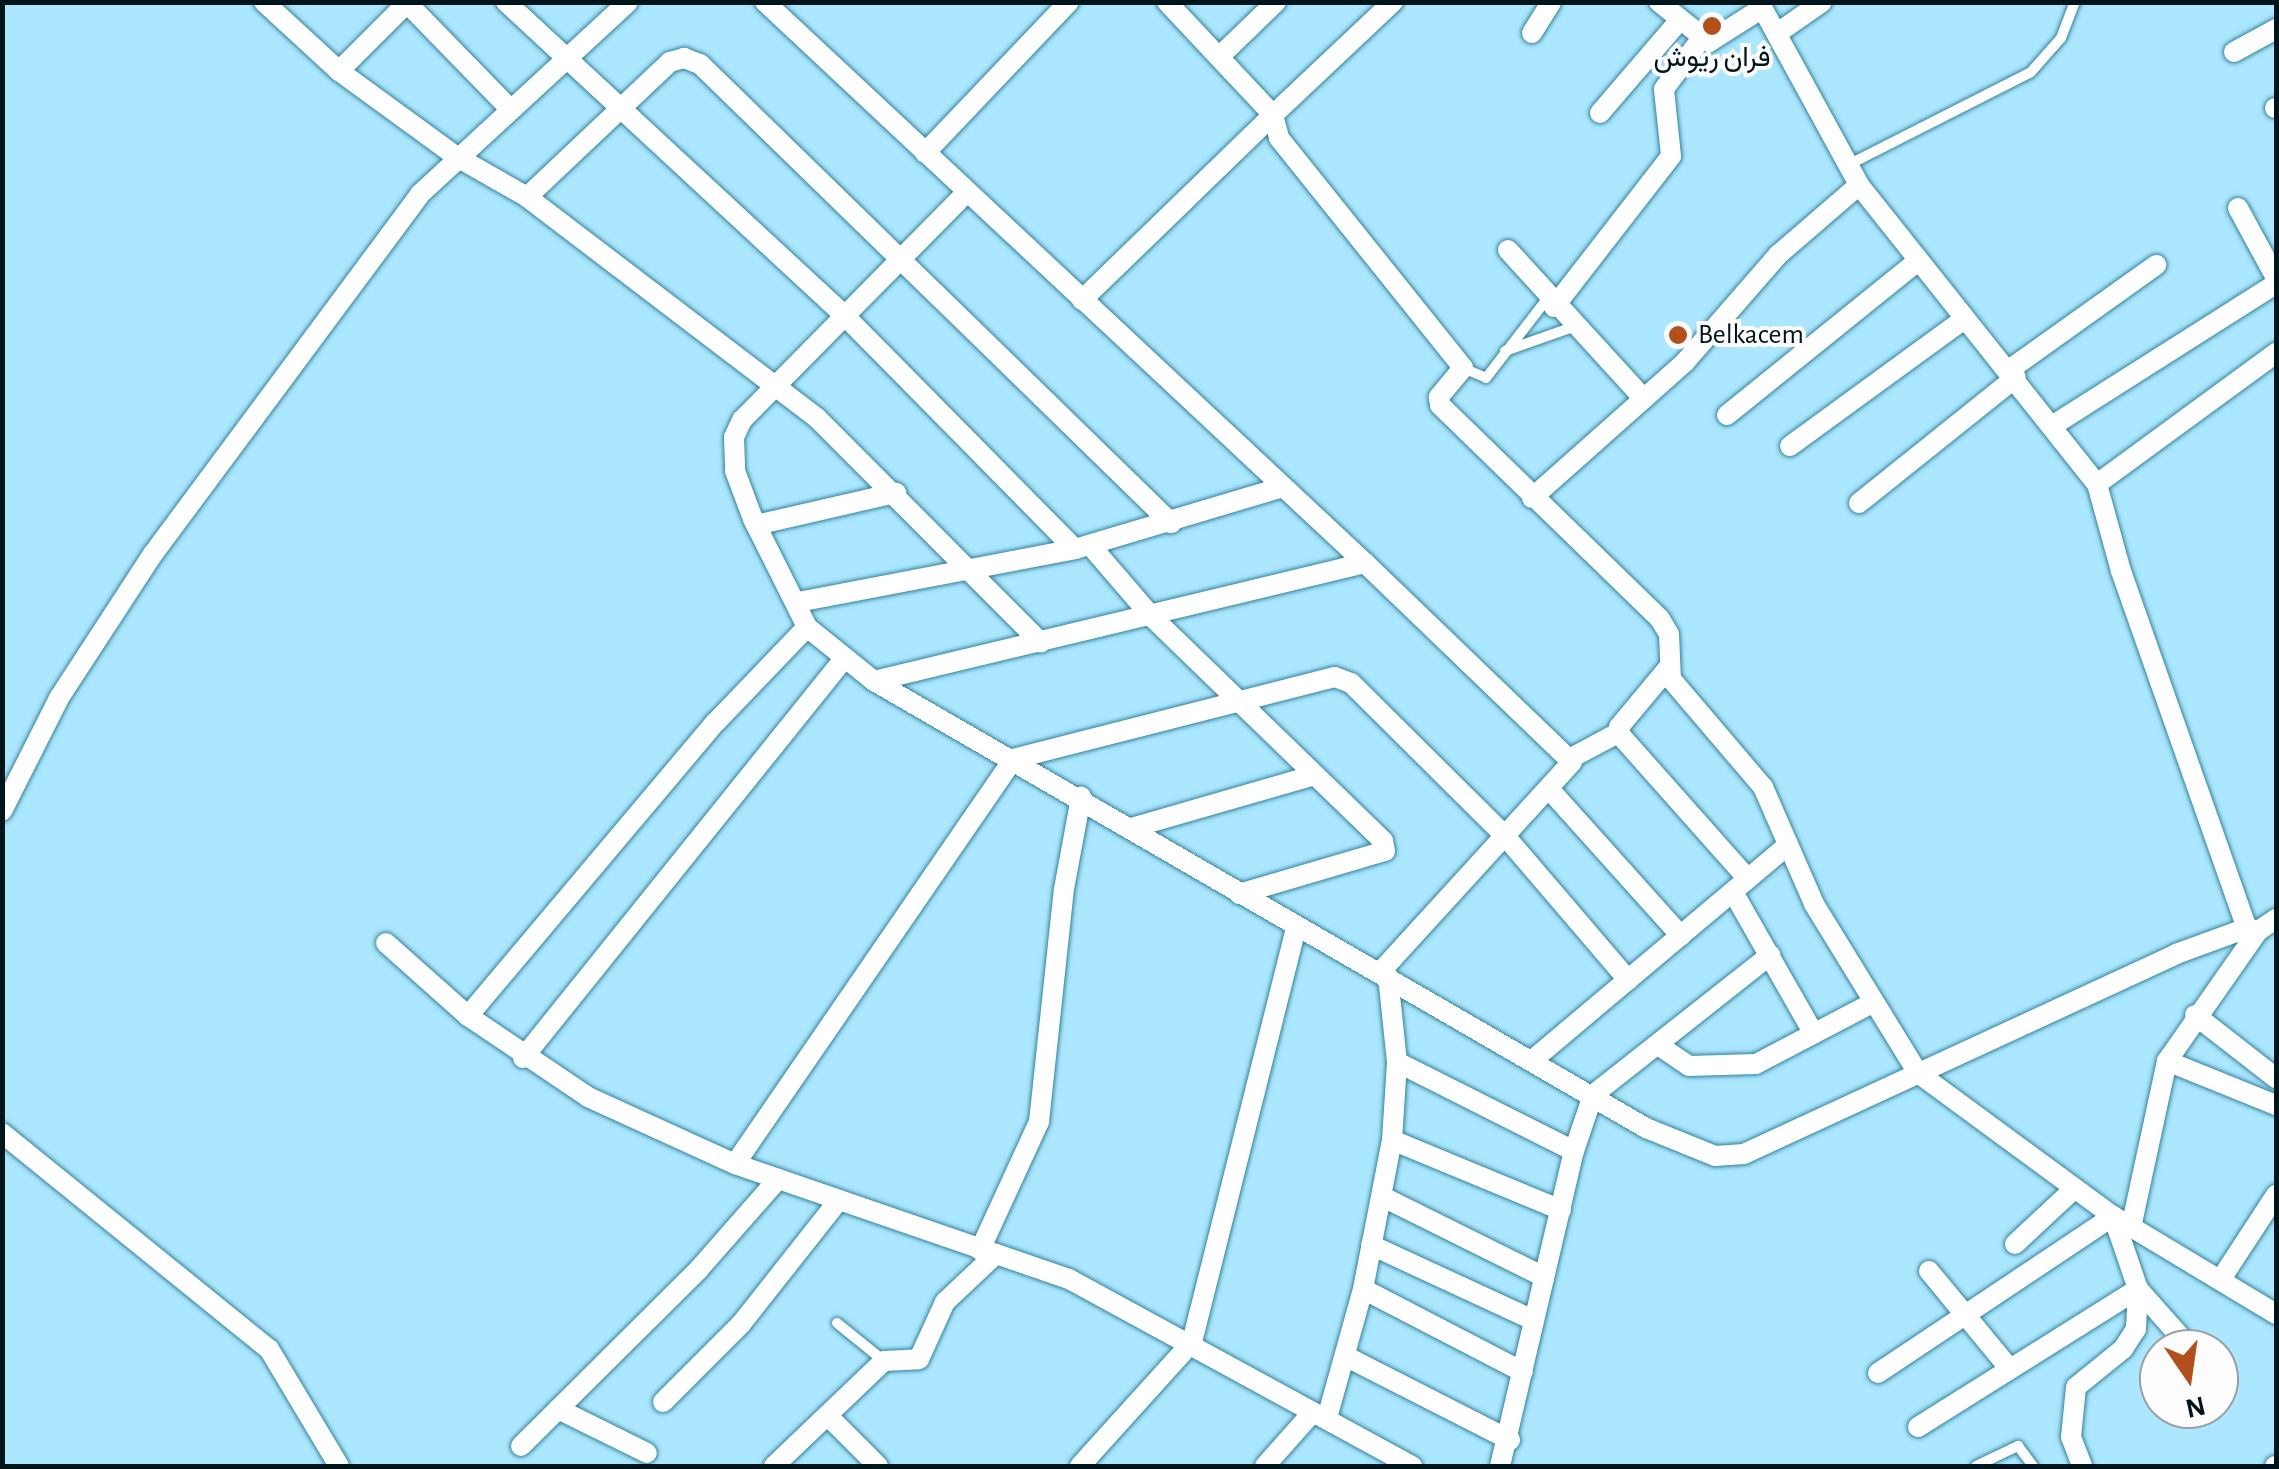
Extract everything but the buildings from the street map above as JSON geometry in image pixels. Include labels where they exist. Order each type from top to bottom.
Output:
[{"type":"street","points":[[264,2],[338,71],[457,158],[527,196],[777,385],[969,565],[1041,643]]},
{"type":"street","points":[[2,811],[60,698],[153,554],[420,194],[628,2]]},
{"type":"street","points":[[765,2],[1571,758]]},
{"type":"street","points":[[925,152],[1069,2]]},
{"type":"street","points":[[1167,2],[1273,115],[1279,138],[1463,368],[1439,397],[1440,405],[1660,619],[1669,634],[1671,679],[1762,787],[1788,845],[1872,1003],[1918,1073],[2074,1188],[2223,1276],[2276,1314]]},
{"type":"street","points":[[1219,57],[1276,2]]},
{"type":"street","points":[[1082,300],[1393,2]]},
{"type":"street","points":[[1532,33],[1551,2]]},
{"type":"street","points":[[1659,2],[1701,38],[1718,40],[1760,6],[1778,32],[1859,185],[1964,319],[2055,424],[2097,484],[2127,589],[2261,926]]},
{"type":"street","points":[[1778,32],[1822,2]]},
{"type":"street","points":[[338,71],[408,3],[511,110]]},
{"type":"street","points":[[514,5],[564,61],[846,317],[1383,841],[1384,851],[1240,894]]},
{"type":"street","points":[[1600,113],[1678,22]]},
{"type":"street","points":[[2234,52],[2276,28]]},
{"type":"street","points":[[1551,303],[1670,156],[1664,89],[1701,38]]},
{"type":"street","points":[[527,196],[670,62],[684,58],[700,64],[1171,523]]},
{"type":"street","points":[[1532,498],[1685,362],[1778,255],[1859,185]]},
{"type":"street","points":[[966,192],[902,262],[742,420],[730,451],[756,525],[798,602],[806,627],[843,660],[874,680],[1082,797],[1296,929],[1535,1058],[1646,1128],[1732,1157],[2176,954],[2261,926]]},
{"type":"street","points":[[2055,424],[2276,281],[2238,208]]},
{"type":"street","points":[[1508,250],[1551,303],[1643,398]]},
{"type":"street","points":[[1726,415],[1918,261]]},
{"type":"street","points":[[1859,503],[2013,373],[2156,266]]},
{"type":"street","points":[[1790,446],[1964,319]]},
{"type":"street","points":[[2097,484],[2276,353]]},
{"type":"street","points":[[798,602],[969,565],[1083,547],[1283,487]]},
{"type":"street","points":[[756,525],[896,494]]},
{"type":"street","points":[[874,680],[1364,563]]},
{"type":"street","points":[[468,1016],[716,722],[806,627]]},
{"type":"street","points":[[523,1058],[843,660]]},
{"type":"street","points":[[1571,758],[1620,732],[1669,667]]},
{"type":"street","points":[[735,1164],[1013,760],[1335,676],[1351,683],[1506,837],[1628,980]]},
{"type":"street","points":[[1620,732],[1627,749],[1740,885],[1770,955],[1814,1034]]},
{"type":"street","points":[[1384,974],[1570,769],[1571,758]]},
{"type":"street","points":[[1131,828],[1315,775]]},
{"type":"street","points":[[1550,790],[1681,936]]},
{"type":"street","points":[[788,1462],[884,1361],[919,1359],[945,1302],[988,1252],[1039,1122],[1064,889],[1082,797]]},
{"type":"street","points":[[1535,1058],[1788,845]]},
{"type":"street","points":[[2082,1466],[2072,1437],[2076,1388],[2133,1339],[2138,1289],[2123,1220],[2168,1061],[2195,1016],[2261,926]]},
{"type":"street","points":[[1080,1466],[1192,1342],[1296,929]]},
{"type":"street","points":[[386,943],[468,1016],[523,1058],[588,1097],[735,1164],[1069,1280],[1192,1342],[1412,1466]]},
{"type":"street","points":[[1500,1466],[1510,1440],[1533,1320],[1574,1151],[1594,1095],[1770,955]]},
{"type":"street","points":[[1266,1466],[1320,1416],[1347,1358],[1364,1289],[1392,1140],[1397,1062],[1384,974]]},
{"type":"street","points":[[1658,1046],[1689,1066],[1730,1068],[1756,1064],[1872,1003]]},
{"type":"street","points":[[2195,1016],[2276,1078]]},
{"type":"street","points":[[2168,1061],[2276,1105]]},
{"type":"street","points":[[1397,1062],[1574,1151]]},
{"type":"street","points":[[2,1134],[269,1350],[339,1466]]},
{"type":"street","points":[[1392,1140],[1561,1210]]},
{"type":"street","points":[[522,1446],[699,1270],[778,1179]]},
{"type":"street","points":[[2015,1244],[2074,1188]]},
{"type":"street","points":[[2223,1276],[2276,1195]]},
{"type":"street","points":[[1383,1198],[1544,1277]]},
{"type":"street","points":[[663,1402],[741,1324],[839,1200]]},
{"type":"street","points":[[1878,1373],[1966,1310],[2123,1220]]},
{"type":"street","points":[[1371,1245],[1533,1320]]},
{"type":"street","points":[[1929,1271],[1966,1310],[2010,1368]]},
{"type":"street","points":[[1364,1289],[1523,1372]]},
{"type":"street","points":[[2138,1289],[2173,1329]]},
{"type":"street","points":[[1918,1427],[2138,1289]]},
{"type":"street","points":[[1347,1358],[1510,1440]]},
{"type":"street","points":[[558,1409],[646,1453]]},
{"type":"street","points":[[828,1416],[878,1466]]},
{"type":"lane","points":[[1848,165],[2031,72],[2061,38],[2075,2]]},
{"type":"lane","points":[[1463,368],[1486,378],[1505,351],[1551,303]]},
{"type":"lane","points":[[1505,351],[1573,327]]},
{"type":"lane","points":[[837,1323],[884,1361]]},
{"type":"lane","points":[[1976,1466],[2018,1446],[2033,1466]]},
{"type":"place","name":"فران ريوش","points":[[1712,26]]},
{"type":"place","name":"Belkacem","points":[[1678,335]]}]
